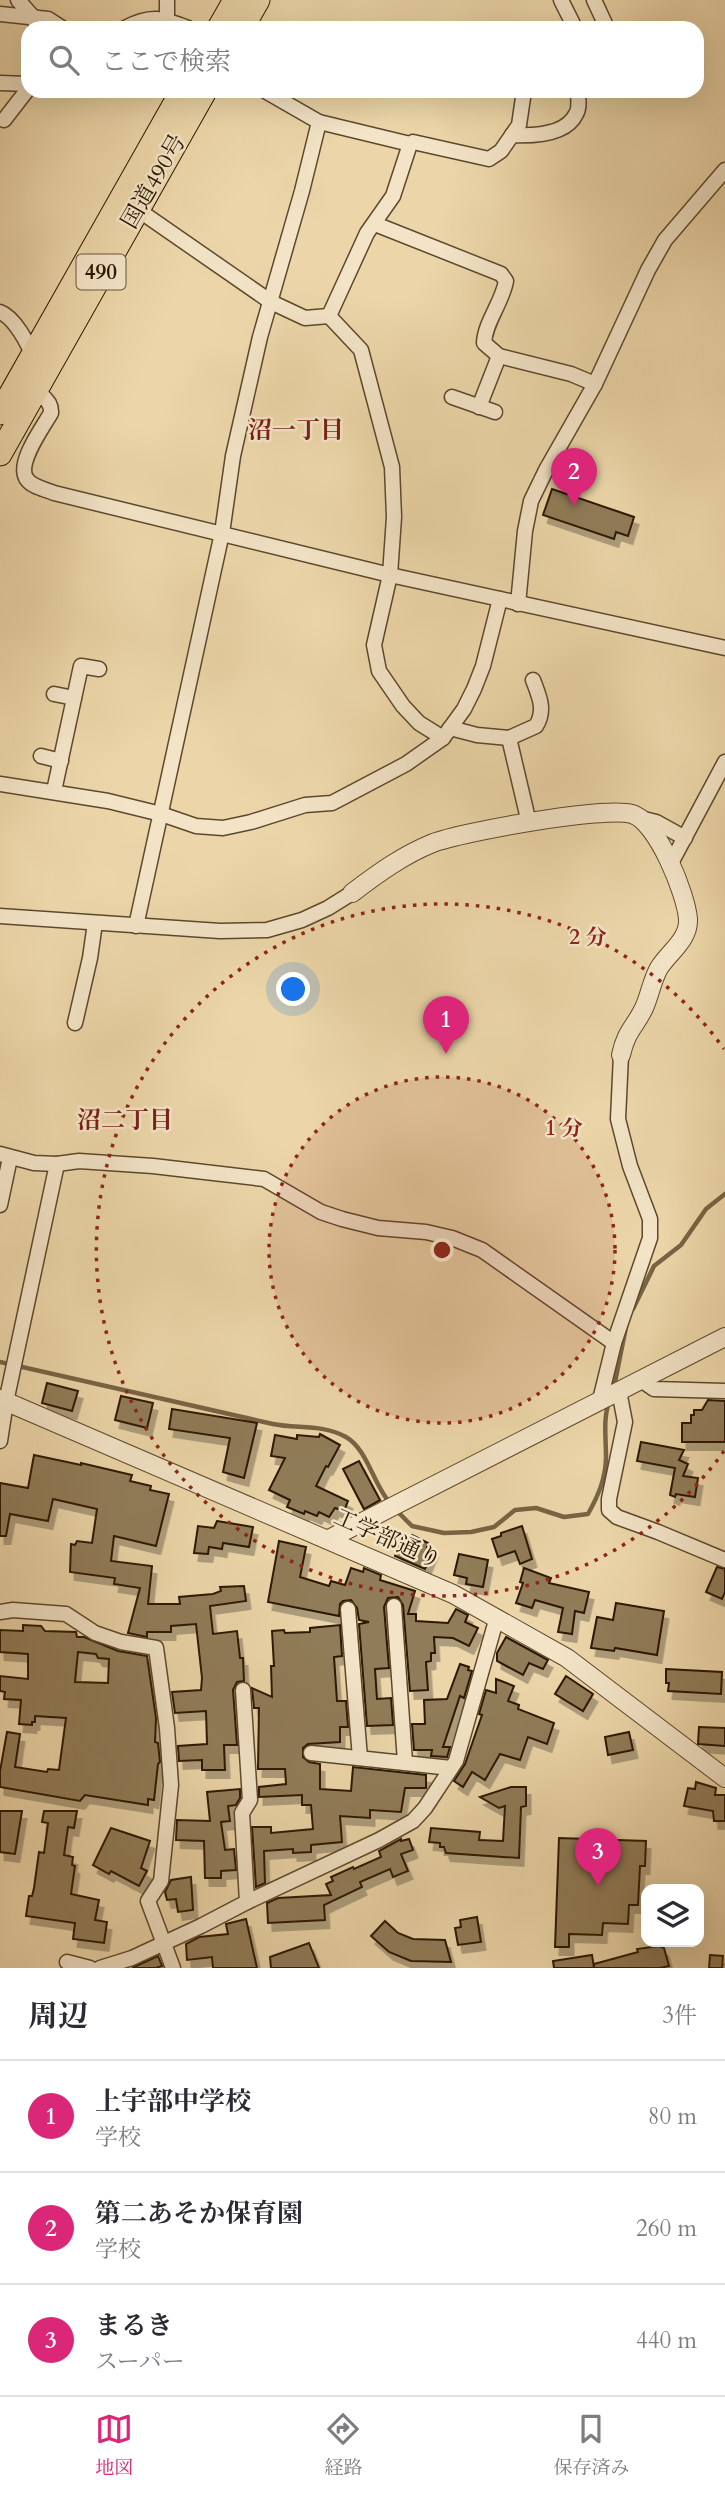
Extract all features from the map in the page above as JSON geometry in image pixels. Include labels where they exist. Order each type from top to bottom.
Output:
[{"type":"highway","points":[[223,21],[235,0]]},
{"type":"highway","points":[[246,21],[258,0]]},
{"type":"highway","name":"国道490号","points":[[0,454],[36,389],[179,98]]},
{"type":"highway","name":"国道490号","points":[[0,413],[32,355],[127,206],[200,98]]},
{"type":"street","points":[[18,0],[34,21]]},
{"type":"street","points":[[138,21],[154,18],[167,20],[167,0]]},
{"type":"street","points":[[561,0],[572,21]]},
{"type":"street","points":[[594,0],[601,21]]},
{"type":"street","points":[[0,14],[31,21]]},
{"type":"street","points":[[0,83],[21,85]]},
{"type":"street","points":[[4,120],[21,96]]},
{"type":"street","points":[[277,98],[318,122],[489,159],[501,151],[519,125],[523,98]]},
{"type":"street","points":[[512,135],[541,135],[567,124],[578,111],[578,98]]},
{"type":"street","points":[[136,926],[222,533],[233,456],[260,337],[318,122]]},
{"type":"street","points":[[329,316],[367,233],[393,196],[410,144]]},
{"type":"street","points":[[518,604],[525,531],[531,501],[595,384],[648,270],[665,240],[725,170]]},
{"type":"street","points":[[127,206],[271,302],[305,318],[329,316]]},
{"type":"street","points":[[375,224],[501,274],[506,281],[504,294],[485,332],[484,343],[499,356],[571,374],[595,384]]},
{"type":"street","points":[[0,312],[6,314],[25,341],[32,355],[36,389],[50,402],[51,413],[23,468],[26,478],[33,485],[54,493],[390,575],[725,648]]},
{"type":"street","points":[[329,316],[361,350],[392,467],[394,517],[390,575],[374,645],[379,671],[403,706],[419,723],[447,733],[509,738],[536,726],[540,720],[541,702],[533,680]]},
{"type":"street","points":[[480,407],[499,356]]},
{"type":"street","points":[[452,397],[495,412]]},
{"type":"street","points":[[0,784],[108,801],[196,826],[223,828],[305,806],[332,803],[406,764],[447,733],[474,689],[483,666],[500,599]]},
{"type":"street","points":[[54,791],[81,666],[99,669]]},
{"type":"street","points":[[54,694],[75,698]]},
{"type":"street","points":[[509,738],[529,823]]},
{"type":"street","points":[[41,756],[61,761]]},
{"type":"street","points":[[670,865],[725,762]]},
{"type":"street","points":[[0,916],[220,931],[267,930],[311,916],[352,893],[394,864],[435,842],[473,832],[622,812],[656,822],[685,838]]},
{"type":"street","points":[[600,1400],[614,1343],[650,1238],[650,1219],[630,1167],[618,1119],[621,1055],[625,1038],[644,1009],[657,971],[686,931],[688,919],[670,865],[655,835],[640,818]]},
{"type":"street","points":[[75,1023],[95,923]]},
{"type":"street","points":[[1,1201],[5,1156],[34,1163],[79,1161],[153,1166],[264,1179],[321,1212],[342,1219],[378,1228],[426,1232],[452,1238],[482,1250],[614,1343]]},
{"type":"street","points":[[0,1441],[3,1401],[57,1164]]},
{"type":"street","points":[[329,1539],[725,1337]]},
{"type":"street","points":[[641,1380],[654,1389],[677,1392],[725,1391]]},
{"type":"street","points":[[619,1391],[625,1422],[609,1510],[617,1517],[725,1560]]},
{"type":"street","name":"工学部通り","points":[[3,1401],[453,1594],[567,1658],[725,1778]]},
{"type":"street","points":[[394,1606],[405,1762]]},
{"type":"street","points":[[348,1609],[360,1758]]},
{"type":"street","points":[[0,1612],[66,1614],[95,1633],[121,1642],[156,1648],[167,1728],[171,1785],[161,1881],[148,1901],[173,1968]]},
{"type":"street","points":[[100,1968],[132,1958],[165,1943],[413,1821],[452,1768],[497,1617]]},
{"type":"street","points":[[243,1690],[250,1800],[242,1813],[247,1902]]},
{"type":"street","points":[[311,1754],[452,1768]]},
{"type":"street","points":[[67,1962],[90,1968]]},
{"type":"building","points":[[552,489],[634,517],[628,536],[616,532],[614,539],[543,515]]},
{"type":"building","points":[[47,1383],[78,1391],[72,1411],[42,1403]]},
{"type":"building","points":[[121,1396],[153,1403],[147,1428],[115,1420]]},
{"type":"building","points":[[708,1400],[725,1401],[725,1442],[682,1442],[682,1423],[691,1423],[694,1410],[702,1410]]},
{"type":"building","points":[[172,1409],[257,1423],[244,1478],[223,1472],[230,1438],[169,1429]]},
{"type":"building","points":[[320,1434],[340,1445],[316,1486],[348,1501],[344,1511],[335,1508],[329,1517],[319,1512],[317,1516],[305,1511],[304,1514],[287,1507],[290,1500],[269,1490],[285,1458],[271,1456],[275,1435],[297,1439],[297,1435],[319,1437]]},
{"type":"building","points":[[641,1442],[684,1450],[679,1460],[688,1464],[683,1476],[698,1478],[695,1497],[670,1495],[675,1468],[637,1461]]},
{"type":"building","points":[[34,1455],[132,1475],[130,1481],[151,1486],[150,1490],[169,1494],[156,1546],[114,1536],[111,1561],[152,1566],[148,1604],[180,1604],[179,1597],[213,1594],[221,1591],[220,1587],[244,1586],[246,1601],[210,1606],[213,1634],[237,1631],[240,1658],[243,1658],[244,1681],[237,1682],[233,1690],[237,1745],[224,1745],[225,1770],[202,1770],[202,1760],[179,1761],[178,1746],[207,1744],[206,1711],[175,1713],[172,1692],[201,1690],[196,1624],[171,1626],[171,1632],[147,1632],[147,1637],[128,1633],[140,1588],[114,1584],[115,1578],[70,1572],[71,1544],[75,1545],[77,1541],[92,1543],[97,1509],[53,1499],[48,1521],[10,1514],[6,1536],[0,1536],[0,1483],[28,1488]]},
{"type":"building","points":[[359,1461],[380,1500],[364,1509],[343,1469]]},
{"type":"building","points":[[217,1521],[253,1527],[249,1547],[223,1543],[222,1549],[209,1547],[208,1554],[194,1553],[198,1526],[214,1528]]},
{"type":"building","points":[[522,1526],[532,1559],[520,1564],[515,1551],[498,1557],[492,1539]]},
{"type":"building","points":[[412,1535],[430,1544],[427,1547],[433,1550],[425,1569],[395,1556],[403,1537],[408,1539]]},
{"type":"building","points":[[279,1541],[306,1547],[300,1577],[329,1586],[331,1581],[345,1585],[351,1568],[363,1572],[364,1568],[381,1575],[380,1580],[415,1591],[408,1614],[416,1614],[416,1621],[448,1623],[456,1609],[468,1615],[465,1622],[478,1628],[469,1646],[453,1638],[434,1637],[435,1653],[431,1653],[431,1661],[426,1662],[428,1690],[410,1691],[403,1605],[398,1597],[388,1598],[384,1607],[389,1668],[375,1669],[377,1699],[391,1698],[393,1725],[367,1726],[359,1624],[369,1622],[359,1620],[357,1608],[351,1600],[340,1604],[339,1616],[268,1602]]},
{"type":"building","points":[[459,1554],[488,1560],[483,1587],[466,1584],[467,1578],[454,1575]]},
{"type":"building","points":[[717,1567],[725,1569],[725,1592],[722,1599],[706,1592]]},
{"type":"building","points":[[524,1568],[551,1578],[549,1583],[589,1592],[584,1613],[575,1611],[572,1634],[558,1632],[563,1608],[535,1600],[532,1608],[516,1603],[523,1583],[520,1582]]},
{"type":"building","points":[[616,1603],[664,1611],[657,1655],[615,1648],[614,1651],[591,1648],[597,1617],[613,1620]]},
{"type":"building","points":[[23,1625],[41,1626],[45,1631],[76,1632],[77,1637],[84,1637],[118,1651],[147,1656],[156,1718],[155,1742],[158,1743],[160,1762],[154,1800],[148,1799],[148,1805],[85,1795],[80,1801],[0,1787],[7,1732],[20,1734],[15,1767],[47,1772],[48,1769],[59,1770],[66,1718],[35,1716],[32,1725],[19,1724],[21,1700],[4,1699],[5,1692],[0,1691],[0,1676],[28,1679],[28,1654],[0,1652],[0,1630],[23,1631]],"holes":[[[78,1652],[96,1654],[98,1658],[109,1659],[108,1683],[75,1682]]]},
{"type":"building","points":[[340,1625],[342,1656],[334,1657],[337,1701],[346,1701],[348,1727],[340,1727],[340,1742],[308,1744],[303,1748],[303,1757],[309,1762],[320,1764],[320,1789],[351,1791],[353,1767],[426,1775],[426,1788],[405,1788],[401,1812],[370,1810],[370,1818],[340,1816],[342,1842],[311,1845],[311,1852],[293,1853],[293,1849],[264,1851],[265,1883],[256,1887],[252,1827],[271,1827],[271,1833],[313,1829],[311,1805],[302,1805],[302,1795],[259,1797],[259,1787],[286,1784],[285,1769],[258,1769],[259,1708],[254,1708],[252,1688],[272,1697],[272,1631],[310,1632],[310,1628]]},
{"type":"building","points":[[506,1637],[548,1660],[543,1669],[529,1663],[523,1675],[497,1661],[497,1653]]},
{"type":"building","points":[[460,1664],[472,1671],[464,1698],[460,1696],[443,1747],[450,1747],[447,1757],[431,1756],[432,1750],[414,1750],[412,1724],[425,1724],[424,1700],[447,1699]]},
{"type":"building","points":[[666,1669],[722,1672],[721,1694],[668,1691]]},
{"type":"building","points":[[566,1676],[593,1694],[583,1711],[555,1694]]},
{"type":"building","points":[[496,1679],[514,1686],[508,1701],[519,1705],[518,1709],[554,1723],[547,1744],[528,1737],[520,1760],[500,1754],[485,1780],[472,1772],[463,1787],[454,1781],[465,1764],[482,1715],[479,1714],[486,1690],[496,1693]]},
{"type":"building","points":[[699,1727],[725,1728],[725,1746],[698,1744]]},
{"type":"building","points":[[629,1732],[633,1750],[608,1755],[605,1737]]},
{"type":"building","points":[[696,1782],[716,1788],[715,1795],[725,1795],[725,1821],[714,1821],[713,1811],[684,1806],[688,1788],[695,1789]]},
{"type":"building","points":[[511,1787],[526,1787],[526,1806],[521,1807],[519,1858],[446,1853],[440,1843],[429,1842],[431,1828],[480,1832],[479,1840],[503,1841],[505,1806],[499,1808],[480,1797]]},
{"type":"building","points":[[240,1789],[240,1798],[236,1805],[228,1806],[230,1821],[221,1822],[225,1850],[234,1849],[236,1870],[221,1871],[221,1878],[205,1878],[204,1841],[176,1840],[177,1820],[210,1821],[207,1792]]},
{"type":"building","points":[[0,1811],[22,1811],[15,1854],[0,1852]]},
{"type":"building","points":[[44,1811],[77,1811],[74,1828],[68,1827],[64,1855],[73,1857],[72,1865],[75,1866],[71,1894],[99,1900],[95,1920],[107,1922],[104,1943],[73,1939],[75,1923],[26,1916],[29,1896],[32,1896],[34,1888],[39,1852],[44,1853],[48,1823],[42,1822]]},
{"type":"building","points":[[111,1828],[150,1841],[141,1868],[147,1871],[139,1886],[93,1865]]},
{"type":"building","points":[[559,1838],[646,1841],[645,1866],[640,1866],[638,1905],[629,1905],[628,1924],[603,1923],[602,1935],[569,1934],[569,1947],[555,1947]]},
{"type":"building","points":[[401,1839],[409,1839],[413,1850],[401,1854],[408,1871],[393,1877],[390,1869],[360,1882],[362,1887],[324,1905],[325,1920],[268,1923],[267,1903],[278,1898],[331,1895],[326,1884],[333,1881],[331,1877],[381,1857],[379,1851]]},
{"type":"building","points":[[191,1877],[193,1910],[178,1912],[176,1899],[167,1900],[165,1892],[171,1880]]},
{"type":"building","points":[[477,1917],[481,1942],[458,1945],[455,1928],[461,1927],[460,1920]]},
{"type":"building","points":[[246,1919],[257,1968],[213,1968],[212,1957],[187,1960],[186,1944],[199,1937],[228,1934],[226,1924]]},
{"type":"building","points":[[385,1921],[398,1933],[413,1939],[445,1940],[451,1962],[411,1961],[389,1952],[371,1936]]},
{"type":"building","points":[[309,1943],[319,1968],[271,1968],[270,1957]]},
{"type":"building","points":[[664,1948],[669,1966],[594,1968],[594,1964],[638,1952],[637,1949]]},
{"type":"building","points":[[592,1955],[594,1968],[554,1968],[553,1961]]},
{"type":"building","points":[[710,1955],[723,1956],[722,1968],[709,1968]]},
{"type":"building","points":[[158,1956],[162,1966],[132,1968]]},
{"type":"waterway","points":[[633,1309],[654,1266],[681,1245],[706,1209],[725,1194]]},
{"type":"waterway","points":[[614,1387],[626,1327]]},
{"type":"waterway","points":[[0,1362],[273,1424],[319,1428],[337,1433],[346,1437],[360,1450],[390,1503]]},
{"type":"waterway","points":[[396,1510],[412,1526],[444,1533],[471,1532],[494,1527],[515,1510],[536,1508],[564,1517],[588,1514],[605,1472],[605,1422],[609,1402]]},
{"type":"place","name":"第二あそか保育園","points":[[574,506]]},
{"type":"place","name":"上宇部中学校","points":[[446,1054]]},
{"type":"place","name":"まるき","points":[[598,1886]]},
{"type":"district","name":"沼一丁目","points":[[296,430]]},
{"type":"district","name":"沼二丁目","points":[[125,1120]]}]
